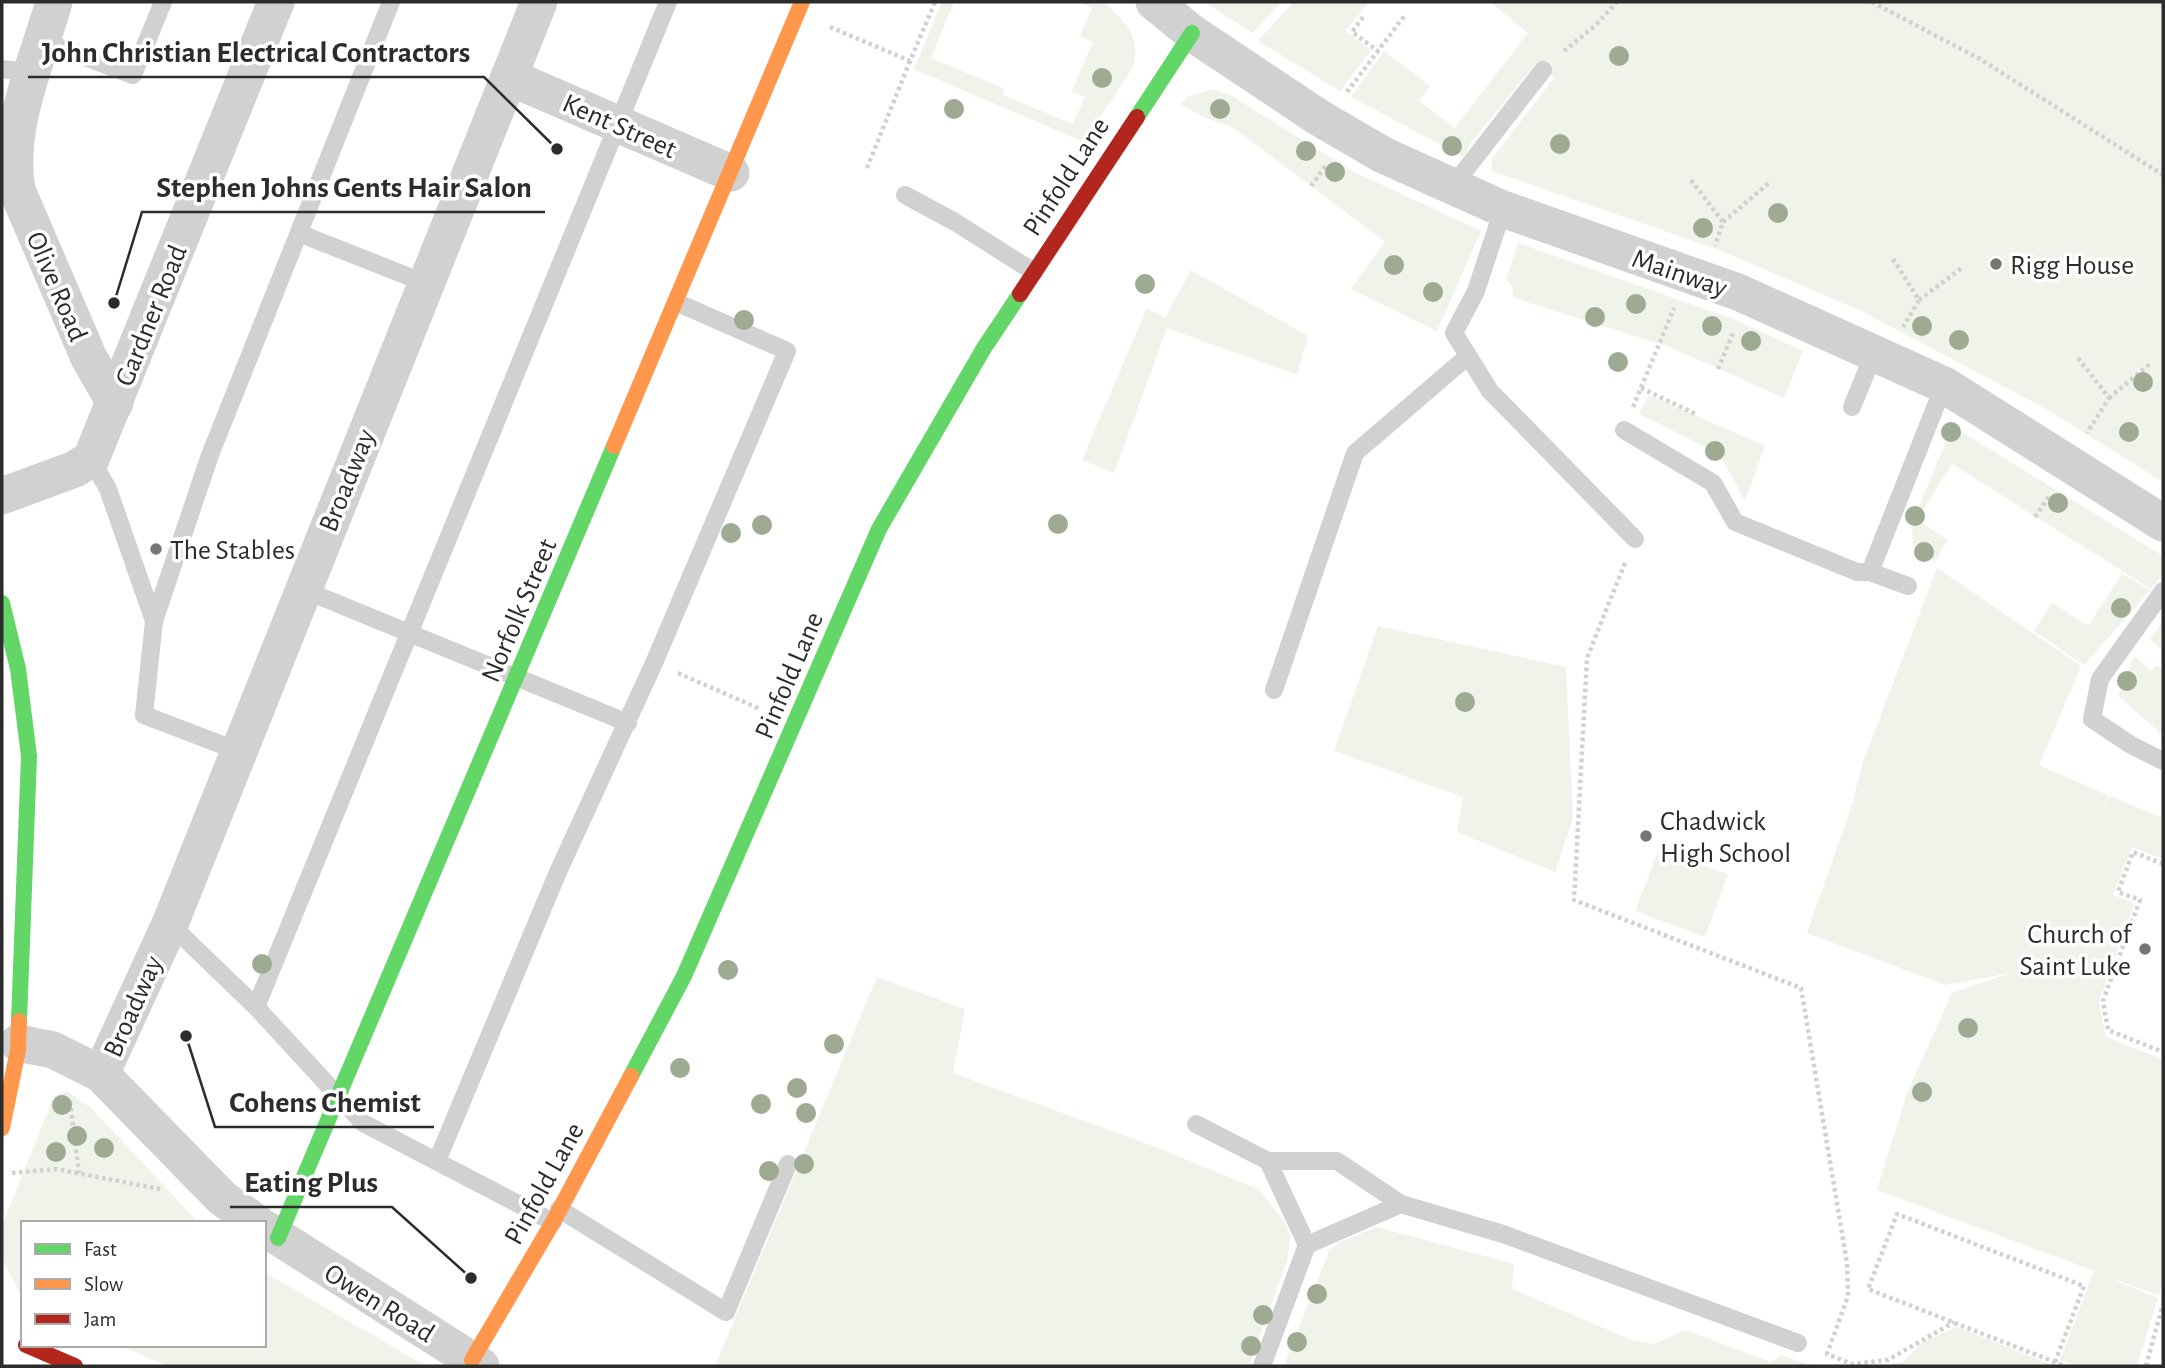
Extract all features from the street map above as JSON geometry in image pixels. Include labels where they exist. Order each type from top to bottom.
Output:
[{"type":"street","name":"Olive Road","points":[[54,2],[26,61],[13,164],[17,190],[89,358],[115,402]]},
{"type":"street","name":"Gardner Road","points":[[91,459],[276,2]]},
{"type":"street","name":"Broadway","points":[[101,1074],[170,924],[539,2]]},
{"type":"street","name":"Mainway","points":[[1154,2],[1192,33],[1383,155],[1503,209],[1738,292],[1944,385],[2163,523]]},
{"type":"street","name":"Norfolk Street","points":[[266,1230],[339,1100],[800,8]]},
{"type":"street","name":"Pinfold Lane","points":[[476,1363],[684,976],[796,725],[879,529],[984,348],[1192,33]]},
{"type":"street","name":"Kent Street","points":[[509,77],[731,173]]},
{"type":"street","points":[[2,496],[75,469],[91,459]]},
{"type":"street","points":[[2,603],[18,668],[29,756],[18,1043],[2,1128]]},
{"type":"street","name":"Owen Road","points":[[18,1043],[53,1050],[101,1074],[222,1198],[254,1221]]},
{"type":"street","name":"Owen Road","points":[[266,1230],[476,1363]]},
{"type":"street","points":[[30,1347],[75,1366]]},
{"type":"lane","points":[[26,61],[133,75],[163,2]]},
{"type":"lane","points":[[239,751],[144,715],[155,621],[210,455],[301,234],[391,2]]},
{"type":"lane","points":[[256,1007],[668,2]]},
{"type":"lane","points":[[1452,187],[1543,70]]},
{"type":"lane","points":[[905,195],[955,222],[1034,272]]},
{"type":"lane","points":[[1503,209],[1476,291],[1454,333],[1490,391],[1635,538]]},
{"type":"lane","points":[[301,234],[425,283]]},
{"type":"lane","points":[[437,1161],[558,872],[628,723],[787,351],[676,302]]},
{"type":"lane","points":[[1274,690],[1355,453],[1468,356]]},
{"type":"lane","points":[[1852,407],[1880,356]]},
{"type":"lane","points":[[1870,572],[1944,385]]},
{"type":"lane","points":[[1624,430],[1713,484],[1735,522],[1857,572],[1870,572],[1908,586]]},
{"type":"lane","points":[[91,459],[108,489],[155,621]]},
{"type":"lane","points":[[303,589],[628,723]]},
{"type":"lane","points":[[2163,591],[2100,679],[2092,719],[2131,745],[2163,761]]},
{"type":"lane","points":[[170,924],[256,1007],[363,1123],[437,1161],[556,1216],[726,1312],[788,1164]]},
{"type":"lane","points":[[1196,1124],[1268,1161],[1337,1161],[1401,1204],[1503,1234],[1798,1343]]},
{"type":"lane","points":[[1262,1366],[1307,1245],[1268,1161]]},
{"type":"lane","points":[[1307,1245],[1401,1204]]},
{"type":"path","points":[[867,168],[935,2]]},
{"type":"path","points":[[1543,70],[1595,26],[1617,2]]},
{"type":"path","points":[[1872,2],[1980,59],[2163,175]]},
{"type":"path","points":[[800,8],[910,61]]},
{"type":"path","points":[[1326,121],[1405,15]]},
{"type":"path","points":[[1363,17],[1352,32],[1378,51]]},
{"type":"path","points":[[1691,180],[1723,222]]},
{"type":"path","points":[[1704,280],[1723,222],[1772,181]]},
{"type":"path","points":[[1893,259],[1919,300]]},
{"type":"path","points":[[1880,356],[1919,300],[1963,267]]},
{"type":"path","points":[[1624,430],[1675,306]]},
{"type":"path","points":[[2078,358],[2109,398]]},
{"type":"path","points":[[2063,460],[2083,438],[2109,398],[2151,363]]},
{"type":"path","points":[[1641,388],[1696,414]]},
{"type":"path","points":[[1635,538],[1587,658],[1574,900],[1801,988],[1847,1263],[1848,1296],[1827,1354],[1852,1364],[1888,1360],[1954,1322]]},
{"type":"path","points":[[654,663],[796,725]]},
{"type":"path","points":[[2163,864],[2133,852],[2118,892],[2140,900],[2103,1001],[2108,1030],[2163,1052]]},
{"type":"path","points":[[70,1099],[79,1173]]},
{"type":"path","points":[[12,1173],[56,1169],[164,1190]]},
{"type":"path","points":[[2055,1363],[2084,1286],[1897,1214],[1868,1289],[2055,1363],[2065,1366]]},
{"type":"path","points":[[2146,1366],[2163,1304]]},
{"type":"shaded area","points":[[942,2],[954,2],[931,58],[1005,89],[1003,95],[1073,124],[1085,97],[1072,91],[1093,42],[1080,36],[1092,8],[1078,2],[1103,2],[1125,23],[1135,47],[1133,67],[1084,142],[914,69]]},
{"type":"shaded area","points":[[1205,2],[1282,2],[1252,33]]},
{"type":"shaded area","points":[[1294,2],[1369,2],[1345,31],[1371,50],[1340,91],[1258,41]]},
{"type":"shaded area","points":[[1490,2],[2163,2],[2163,482],[2048,410],[1861,311],[1722,251],[1492,171],[1492,159],[1554,78],[1535,64],[1470,144],[1464,157],[1351,97],[1384,51],[1430,86],[1419,101],[1455,128],[1528,33]]},
{"type":"shaded area","points":[[1213,89],[1230,95],[1354,172],[1481,231],[1437,331],[1351,289],[1385,242],[1233,127],[1205,118],[1180,104],[1188,96]]},
{"type":"shaded area","points":[[1518,243],[1733,319],[1803,351],[1784,398],[1670,347],[1514,298],[1512,286],[1506,279]]},
{"type":"shaded area","points":[[1191,270],[1308,336],[1297,375],[1167,328],[1114,473],[1082,460],[1147,308],[1165,318]]},
{"type":"shaded area","points":[[1649,395],[1765,446],[1745,501],[1724,462],[1704,446],[1639,414]]},
{"type":"shaded area","points":[[1952,426],[2163,556],[2163,574],[2151,589],[1952,464],[1917,519],[1947,540],[1935,563],[1913,544],[1912,524]]},
{"type":"shaded area","points":[[1937,568],[2081,666],[2039,765],[2109,796],[2081,849],[2110,796],[2163,818],[2163,859],[2132,847],[2113,895],[2135,903],[2099,1002],[2106,1037],[2163,1060],[2163,1280],[2159,1295],[2099,1274],[2158,1298],[2137,1366],[2076,1366],[2060,1360],[2094,1271],[1877,1190],[1907,1093],[1952,993],[2011,973],[1945,985],[1807,933],[1851,808],[1863,762]]},
{"type":"shaded area","points":[[2122,574],[2150,590],[2084,665],[2034,631],[2052,603],[2088,626]]},
{"type":"shaded area","points":[[2163,621],[2163,651],[2150,639]]},
{"type":"shaded area","points":[[1378,626],[1566,667],[1573,818],[1555,872],[1457,832],[1463,797],[1334,751]]},
{"type":"shaded area","points":[[2134,656],[2151,671],[2157,665],[2163,670],[2163,735],[2118,696]]},
{"type":"shaded area","points":[[1659,849],[1728,874],[1705,937],[1635,911]]},
{"type":"shaded area","points":[[877,977],[965,1009],[953,1073],[1153,1146],[1258,1189],[1285,1222],[1290,1236],[1288,1258],[1249,1366],[715,1366]]},
{"type":"shaded area","points":[[67,1091],[91,1108],[197,1221],[21,1221],[21,1295],[2,1258],[2,1226],[54,1096]]},
{"type":"shaded area","points":[[1377,1227],[1514,1264],[1512,1289],[1634,1341],[1654,1344],[1685,1330],[1771,1362],[1781,1355],[1814,1366],[1284,1366],[1329,1251],[1342,1241]]},
{"type":"shaded area","points":[[266,1273],[426,1366],[168,1366],[123,1347],[266,1347]]},
{"type":"shaded area","points":[[1957,1327],[2055,1366],[1883,1366],[1902,1362],[1924,1341]]},
{"type":"traffic: fast","points":[[1137,117],[1192,33]]},
{"type":"traffic: fast","points":[[631,1076],[684,976],[879,529],[984,348],[1020,294]]},
{"type":"traffic: fast","points":[[278,1238],[614,446]]},
{"type":"traffic: fast","points":[[2,603],[18,669],[29,756],[19,1021]]},
{"type":"traffic: slow","points":[[614,446],[802,2]]},
{"type":"traffic: slow","points":[[2,1128],[18,1050],[19,1021]]},
{"type":"traffic: slow","points":[[472,1360],[553,1222],[631,1076]]},
{"type":"traffic: jam","points":[[1020,294],[1137,117]]},
{"type":"traffic: jam","points":[[31,1347],[75,1366]]},
{"type":"place","name":"John Christian Electrical Contractors","points":[[557,149]]},
{"type":"place","name":"Rigg House","points":[[1996,264]]},
{"type":"place","name":"Stephen Johns Gents Hair Salon","points":[[114,303]]},
{"type":"place","name":"The Stables","points":[[156,549]]},
{"type":"place","name":"Chadwick High School","points":[[1646,836]]},
{"type":"place","name":"Church of Saint Luke","points":[[2145,949]]},
{"type":"place","name":"Cohens Chemist","points":[[186,1036]]},
{"type":"place","name":"Eating Plus","points":[[471,1278]]}]
